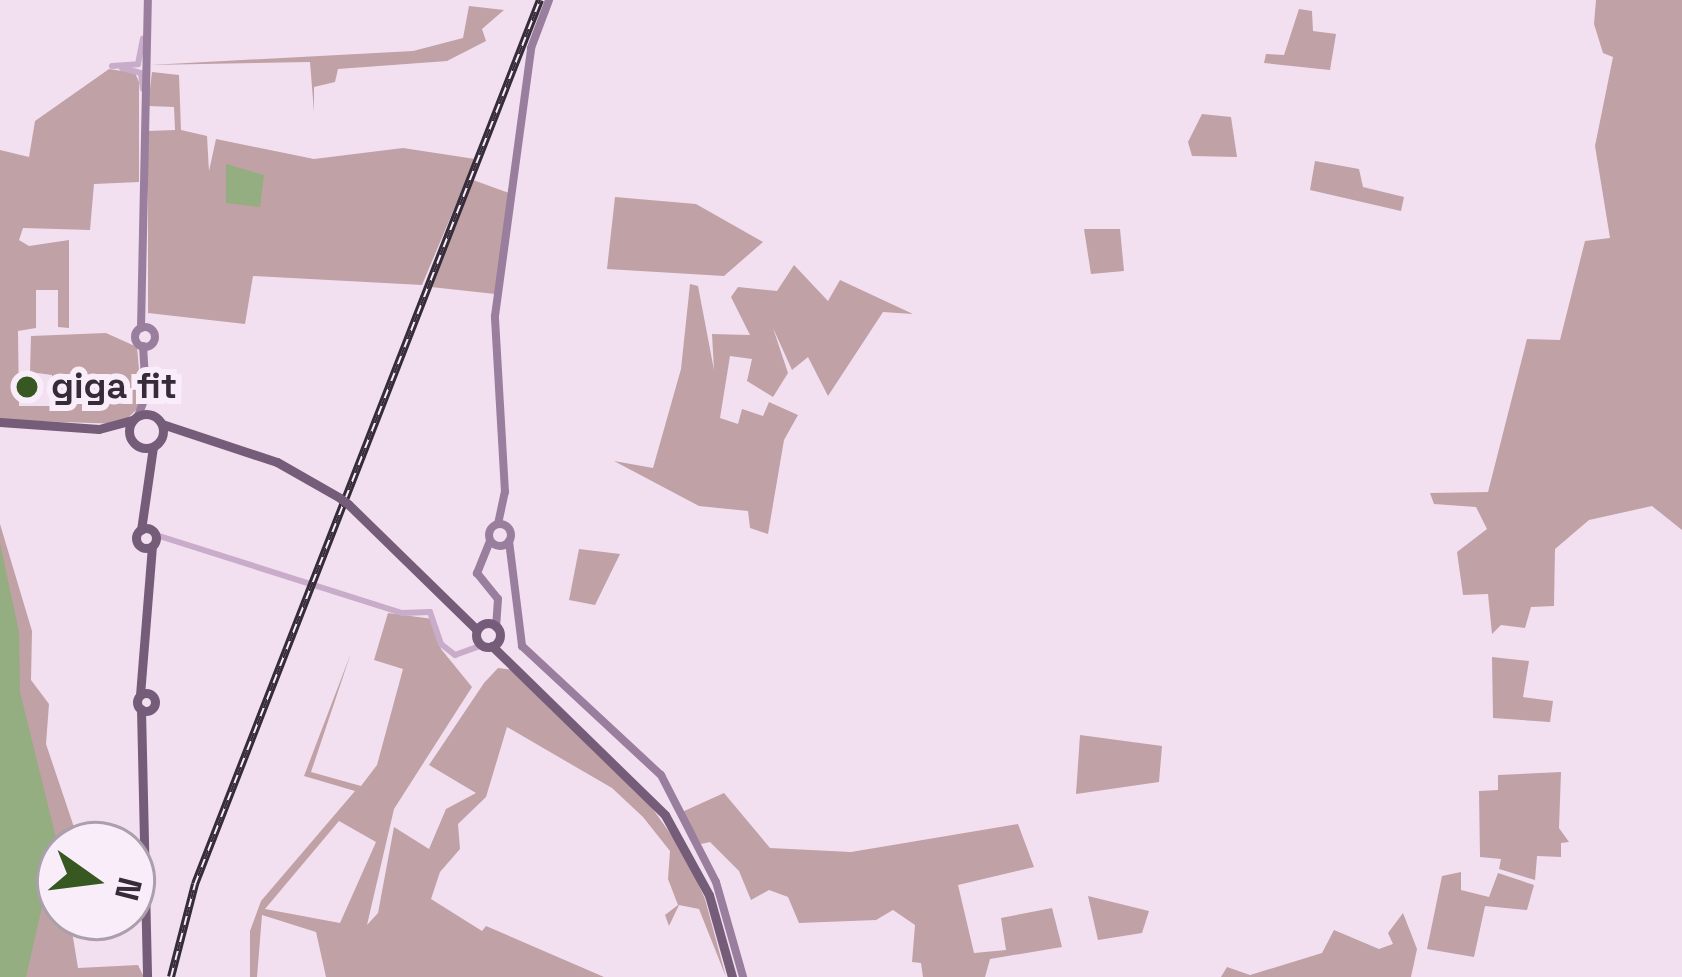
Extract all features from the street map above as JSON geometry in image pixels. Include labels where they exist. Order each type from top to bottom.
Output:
[{"type":"main road","points":[[146,0],[146,395],[135,418],[134,443],[146,466]]},
{"type":"main road","points":[[145,115],[146,0]]},
{"type":"main road","points":[[549,0],[531,48],[497,302],[500,544],[512,557],[522,646],[661,775],[716,882],[743,977]]},
{"type":"main road","points":[[146,329],[135,337],[146,346]]},
{"type":"main road","points":[[146,395],[159,420],[156,444],[146,466],[151,539],[146,598],[148,977]]},
{"type":"main road","points":[[99,429],[135,418],[159,420],[183,435],[277,462],[344,501],[487,634],[673,826],[709,895],[732,977]]},
{"type":"main road","points":[[0,422],[99,429],[134,443],[156,444],[183,435]]},
{"type":"main road","points":[[500,544],[502,525]]},
{"type":"main road","points":[[487,634],[498,613],[498,599],[477,573],[486,553],[500,544]]},
{"type":"street","points":[[112,66],[138,64],[143,38]]},
{"type":"street","points":[[112,66],[144,68]]},
{"type":"street","points":[[112,66],[140,73],[143,89]]},
{"type":"street","points":[[151,539],[401,613],[430,612],[446,650],[470,652],[487,634]]},
{"type":"shaded area","points":[[1596,0],[1682,0],[1682,530],[1652,506],[1589,520],[1555,549],[1554,606],[1531,607],[1525,628],[1501,625],[1492,634],[1488,594],[1463,595],[1457,552],[1487,529],[1476,507],[1434,504],[1430,493],[1488,492],[1527,339],[1560,340],[1585,241],[1610,238],[1595,146],[1613,57],[1603,53],[1594,24]]},
{"type":"shaded area","points":[[469,6],[504,10],[482,29],[486,41],[447,61],[338,69],[335,82],[314,87],[314,112],[310,62],[150,65],[413,51],[463,38]]},
{"type":"shaded area","points":[[1299,9],[1312,11],[1313,31],[1336,34],[1330,70],[1264,63],[1266,54],[1284,55]]},
{"type":"shaded area","points":[[109,69],[135,73],[139,82],[139,182],[94,184],[90,230],[23,228],[19,240],[29,246],[69,240],[69,328],[58,327],[58,290],[36,290],[36,328],[18,331],[19,406],[52,406],[52,375],[30,372],[31,336],[106,333],[137,347],[142,404],[122,424],[0,420],[0,150],[29,157],[35,121]]},
{"type":"shaded area","points":[[152,72],[179,75],[181,130],[207,136],[209,171],[216,139],[314,159],[403,148],[475,159],[422,285],[253,276],[245,324],[148,313],[148,131],[175,130],[174,107],[148,106]]},
{"type":"shaded area","points":[[1202,114],[1231,117],[1237,157],[1192,156],[1188,142]]},
{"type":"shaded area","points":[[1315,161],[1359,169],[1363,187],[1404,197],[1401,211],[1310,190]]},
{"type":"shaded area","points":[[226,164],[264,175],[260,207],[226,203]]},
{"type":"shaded area","points":[[473,180],[509,193],[495,294],[431,287]]},
{"type":"shaded area","points":[[615,197],[696,204],[763,242],[724,276],[607,269]]},
{"type":"shaded area","points":[[1084,229],[1120,229],[1124,271],[1091,274]]},
{"type":"shaded area","points":[[794,265],[828,301],[840,280],[913,314],[883,312],[828,396],[808,357],[792,370],[773,328],[788,373],[773,397],[747,381],[752,359],[730,356],[720,418],[738,424],[742,409],[763,416],[769,402],[798,415],[784,440],[768,534],[750,528],[748,511],[699,506],[614,461],[653,468],[681,369],[690,284],[698,286],[714,370],[712,334],[750,335],[731,297],[738,287],[777,291]]},
{"type":"shaded area","points":[[0,524],[32,631],[31,680],[49,704],[46,744],[72,821],[36,821],[36,941],[74,941],[78,968],[138,965],[144,977],[23,977],[17,704],[0,597]]},
{"type":"shaded area","points":[[0,543],[19,632],[20,692],[52,821],[36,821],[36,933],[26,977],[0,977]]},
{"type":"shaded area","points":[[579,549],[620,554],[595,605],[569,600]]},
{"type":"shaded area","points":[[388,613],[433,619],[441,649],[472,687],[394,809],[367,925],[378,913],[394,827],[429,849],[446,809],[476,793],[429,765],[484,683],[498,668],[515,670],[638,788],[684,853],[705,899],[726,977],[699,909],[679,905],[669,926],[665,915],[678,905],[668,879],[670,851],[643,817],[612,788],[507,727],[486,797],[458,824],[460,849],[440,872],[431,899],[482,931],[486,926],[604,977],[326,977],[316,932],[262,915],[257,977],[250,977],[250,931],[261,901],[355,791],[304,776],[351,653],[311,772],[361,786],[377,765],[403,669],[374,660]],"holes":[[[339,821],[376,842],[340,923],[265,909]]]},
{"type":"shaded area","points":[[1492,657],[1529,661],[1523,697],[1553,701],[1550,722],[1493,718]]},
{"type":"shaded area","points":[[1080,735],[1162,746],[1159,782],[1076,794]]},
{"type":"shaded area","points":[[1561,772],[1559,828],[1569,842],[1561,843],[1561,857],[1537,856],[1535,880],[1499,869],[1501,859],[1480,857],[1479,791],[1498,790],[1498,775]]},
{"type":"shaded area","points":[[724,793],[770,848],[851,852],[1018,824],[1034,867],[958,885],[974,953],[1006,950],[1001,918],[1052,908],[1062,947],[990,959],[985,977],[923,977],[921,963],[912,962],[915,925],[893,910],[876,920],[799,923],[788,897],[769,890],[751,900],[739,871],[710,842],[701,844],[682,812]]},
{"type":"shaded area","points":[[1461,872],[1461,890],[1489,897],[1498,873],[1534,885],[1527,910],[1485,906],[1474,957],[1427,949],[1442,876]]},
{"type":"shaded area","points":[[1088,896],[1149,911],[1142,933],[1098,940]]},
{"type":"shaded area","points":[[1403,913],[1417,949],[1411,977],[1221,977],[1227,967],[1250,975],[1322,953],[1334,930],[1379,949],[1393,944],[1388,933]]},
{"type":"railway","points":[[171,977],[195,884],[540,0]]},
{"type":"place","name":"giga fit","points":[[27,387]]}]
